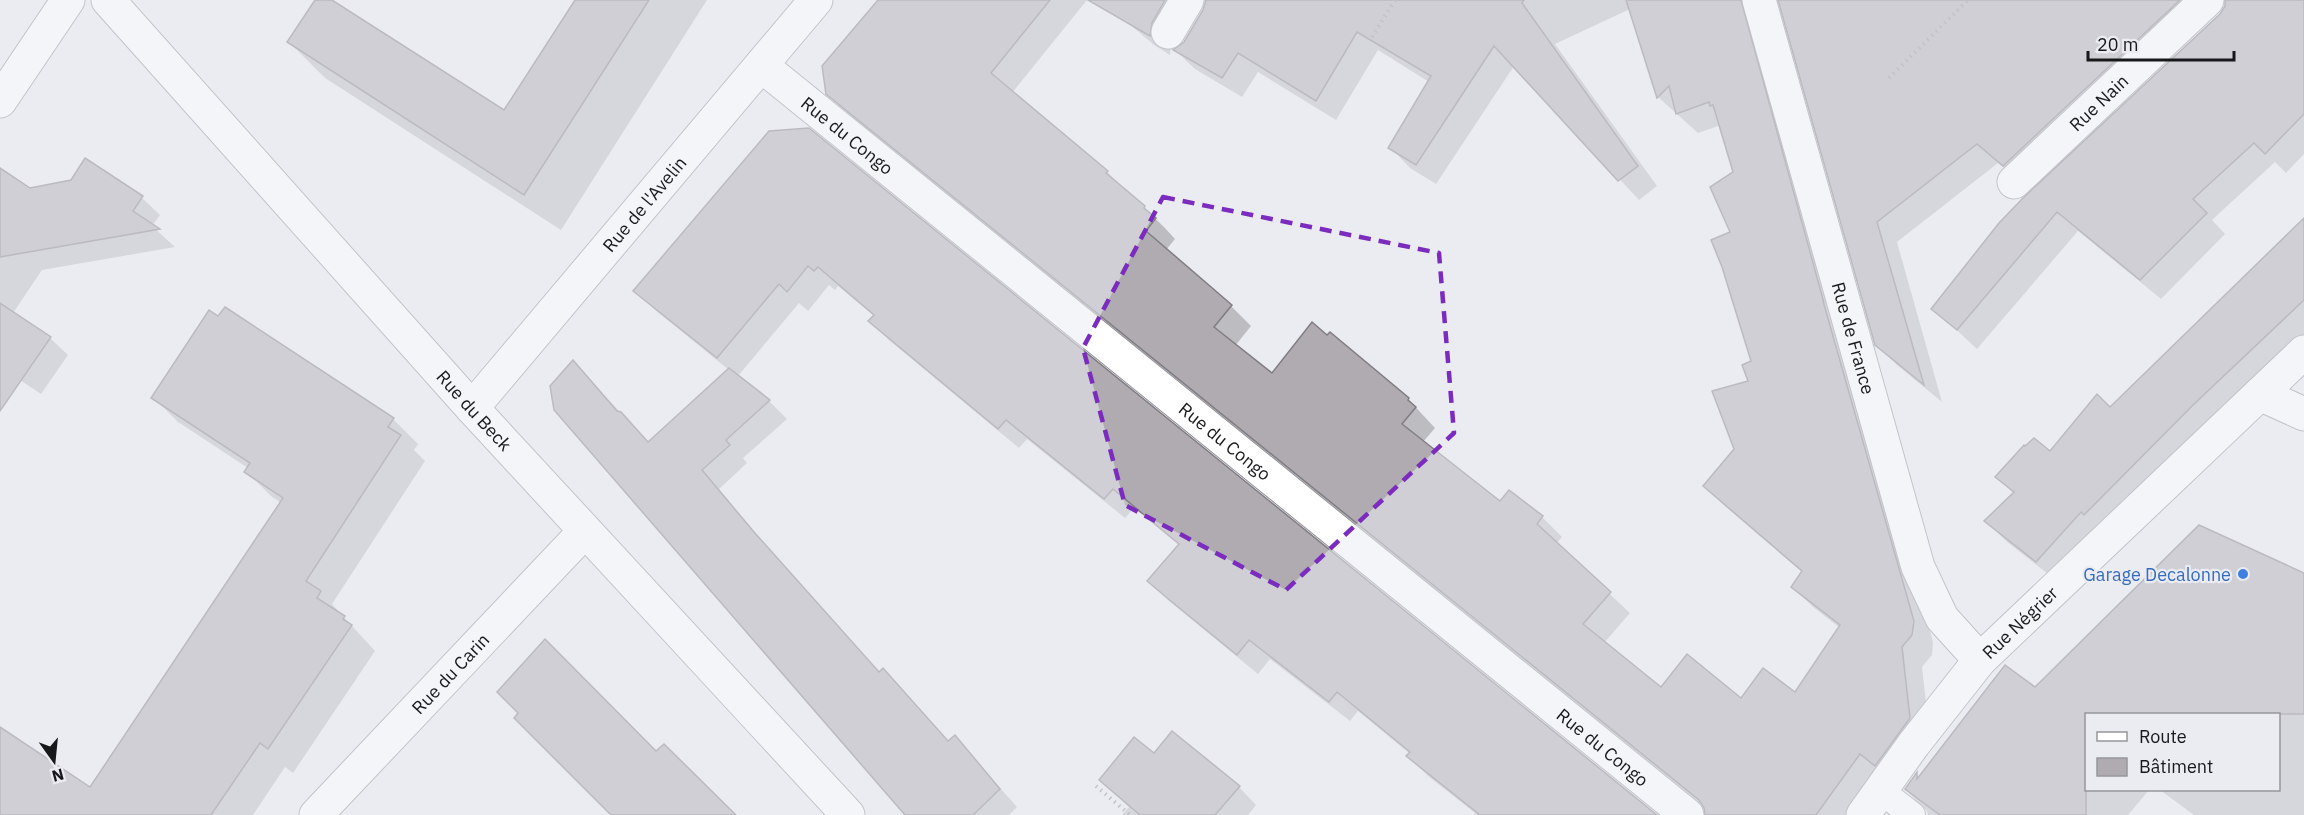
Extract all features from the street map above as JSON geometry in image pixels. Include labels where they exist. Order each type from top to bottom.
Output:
[{"type":"street","points":[[0,101],[68,0]]},
{"type":"street","name":"Rue du Beck","points":[[108,0],[584,532],[848,815]]},
{"type":"street","name":"Rue de l'Avelin","points":[[472,408],[816,0]]},
{"type":"street","points":[[1168,32],[1187,0]]},
{"type":"street","name":"Rue de France","points":[[1759,0],[1918,567],[1942,618],[1980,660]]},
{"type":"street","name":"Rue Nain","points":[[2014,182],[2208,0]]},
{"type":"street","name":"Rue du Congo","points":[[762,66],[1687,815]]},
{"type":"street","name":"Rue Négrier","points":[[1871,803],[1980,660],[2304,352]]},
{"type":"street","points":[[2260,394],[2304,414]]},
{"type":"street","name":"Rue du Carin","points":[[316,815],[584,532]]},
{"type":"lane","points":[[1871,803],[1912,815]]},
{"type":"path","points":[[1372,37],[1395,0]]},
{"type":"path","points":[[1889,78],[1968,0]]},
{"type":"path","points":[[1096,786],[1130,815]]},
{"type":"highlighted area","points":[[1163,197],[1439,253],[1454,433],[1286,590],[1125,505],[1083,348]]},
{"type":"building","points":[[315,0],[332,0],[504,110],[575,0],[649,0],[524,195],[287,42]]},
{"type":"building","points":[[878,0],[1050,0],[991,73],[1108,171],[1106,173],[1156,218],[1146,231],[1232,305],[1214,327],[1272,373],[1312,322],[1327,335],[1330,332],[1409,398],[1408,400],[1416,407],[1402,424],[1500,501],[1509,490],[1543,516],[1537,524],[1611,592],[1583,624],[1661,687],[1687,654],[1741,698],[1763,668],[1795,692],[1840,625],[1791,587],[1802,571],[1703,486],[1734,449],[1712,391],[1748,381],[1742,365],[1751,361],[1722,267],[1711,240],[1730,232],[1710,187],[1733,172],[1713,105],[1710,106],[1709,102],[1676,114],[1669,86],[1657,98],[1626,0],[1741,0],[1914,621],[1912,635],[1902,647],[1910,718],[1875,766],[1860,754],[1816,815],[1705,815],[1699,800],[826,94],[822,66]]},
{"type":"building","points":[[1088,0],[1165,0],[1152,23],[1150,36]]},
{"type":"building","points":[[1206,0],[1524,0],[1522,3],[1638,166],[1618,181],[1494,46],[1416,165],[1388,148],[1431,76],[1357,32],[1316,101],[1238,53],[1222,78],[1173,50],[1184,42],[1203,10]]},
{"type":"building","points":[[1778,0],[2180,0],[2003,166],[1977,144],[1877,222],[1924,385],[1875,345]]},
{"type":"building","points":[[2225,0],[2304,0],[2304,114],[2265,154],[2254,143],[2193,199],[2207,213],[2140,280],[2057,212],[1957,330],[1931,309],[1999,223],[2220,14],[2225,6]]},
{"type":"building","points":[[809,128],[1657,815],[1480,815],[1406,756],[1410,752],[1337,692],[1329,702],[1249,640],[1237,655],[1172,602],[1147,581],[1179,544],[1113,489],[1104,499],[1006,420],[998,429],[868,321],[874,315],[818,267],[814,271],[808,266],[787,292],[779,284],[717,358],[633,291],[769,131]]},
{"type":"building","points":[[85,158],[143,196],[133,211],[160,229],[0,257],[0,168],[30,188],[71,180]]},
{"type":"building","points":[[2304,218],[2304,300],[2192,406],[2084,515],[2081,512],[2036,562],[1984,521],[2014,492],[1995,477],[2024,445],[2034,438],[2050,451],[2097,394],[2110,407]]},
{"type":"building","points":[[0,303],[51,337],[0,411]]},
{"type":"building","points":[[225,307],[394,418],[388,427],[401,435],[306,581],[321,591],[317,598],[345,616],[343,619],[352,625],[268,749],[260,743],[211,815],[0,815],[0,727],[90,787],[283,498],[244,472],[250,463],[151,398],[209,310],[218,316]]},
{"type":"building","points":[[573,360],[617,411],[621,412],[648,442],[729,368],[770,400],[726,440],[730,445],[702,470],[879,672],[883,668],[948,741],[955,735],[1000,789],[973,815],[905,815],[554,410],[550,386]]},
{"type":"building","points":[[2199,525],[2304,573],[2304,714],[2085,713],[2086,815],[1940,815],[1905,789],[1917,772],[1917,779],[2005,665],[2035,687]]},
{"type":"building","points":[[545,639],[656,751],[664,744],[736,815],[611,815],[514,718],[518,713],[497,692]]},
{"type":"building","points":[[1172,731],[1240,786],[1215,815],[1140,815],[1099,780],[1134,737],[1154,753]]},
{"type":"place","name":"Garage Decalonne","points":[[2243,574]]}]
